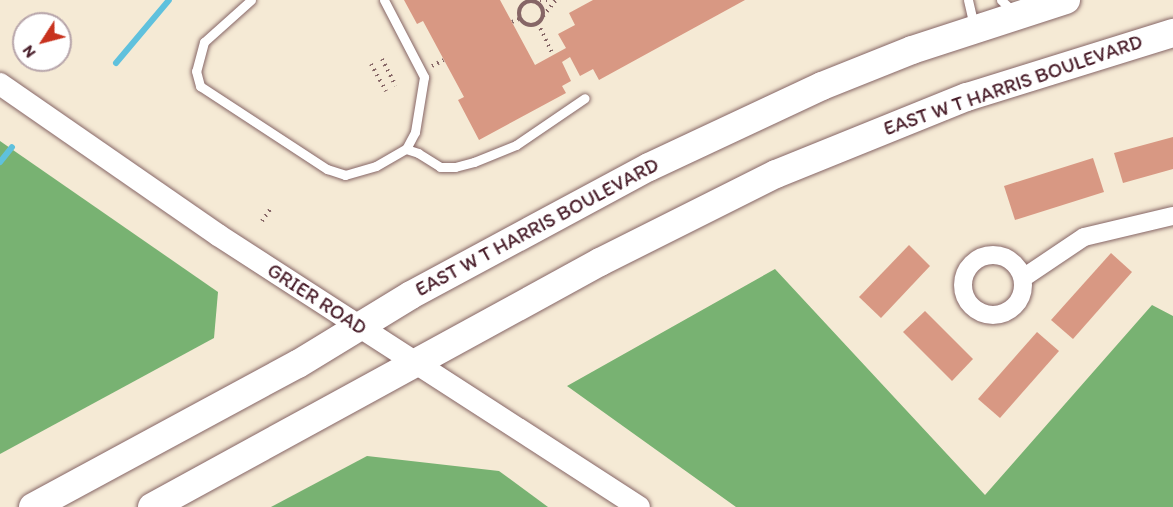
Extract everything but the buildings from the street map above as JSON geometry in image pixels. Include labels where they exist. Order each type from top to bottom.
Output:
[{"type":"main road","name":"EAST W T HARRIS BOULEVARD","points":[[33,507],[298,364],[411,295],[649,167],[822,86],[975,28],[1009,8],[1066,0]]},
{"type":"main road","name":"EAST W T HARRIS BOULEVARD","points":[[152,507],[610,257],[776,174],[967,97],[1173,33]]},
{"type":"street","name":"GRIER ROAD","points":[[0,84],[219,235],[639,507]]},
{"type":"street","points":[[1023,278],[1084,237],[1173,216]]},
{"type":"lane","points":[[251,0],[204,42],[196,71],[200,86],[327,169],[345,175],[376,166],[406,149],[415,132],[424,77],[384,0]]},
{"type":"lane","points":[[968,0],[975,28]]},
{"type":"lane","points":[[406,149],[418,153],[440,167],[455,167],[474,162],[516,145],[585,98]]},
{"type":"path","points":[[538,23],[527,24],[520,18],[520,8],[525,1],[554,0]]},
{"type":"path","points":[[538,23],[554,0]]},
{"type":"path","points":[[539,1],[542,17]]},
{"type":"path","points":[[512,22],[520,18]]},
{"type":"path","points":[[538,23],[553,55]]},
{"type":"path","points":[[382,59],[396,86]]},
{"type":"path","points":[[432,67],[444,60]]},
{"type":"path","points":[[371,64],[386,92]]},
{"type":"path","points":[[262,221],[272,208]]},
{"type":"green space","points":[[0,141],[218,292],[214,338],[0,454]]},
{"type":"green space","points":[[775,269],[985,495],[1152,305],[1173,316],[1173,507],[736,507],[567,386]]},
{"type":"green space","points":[[367,456],[499,471],[548,507],[271,507]]},
{"type":"waterway","points":[[116,63],[169,0]]},
{"type":"waterway","points":[[0,162],[12,147]]}]
